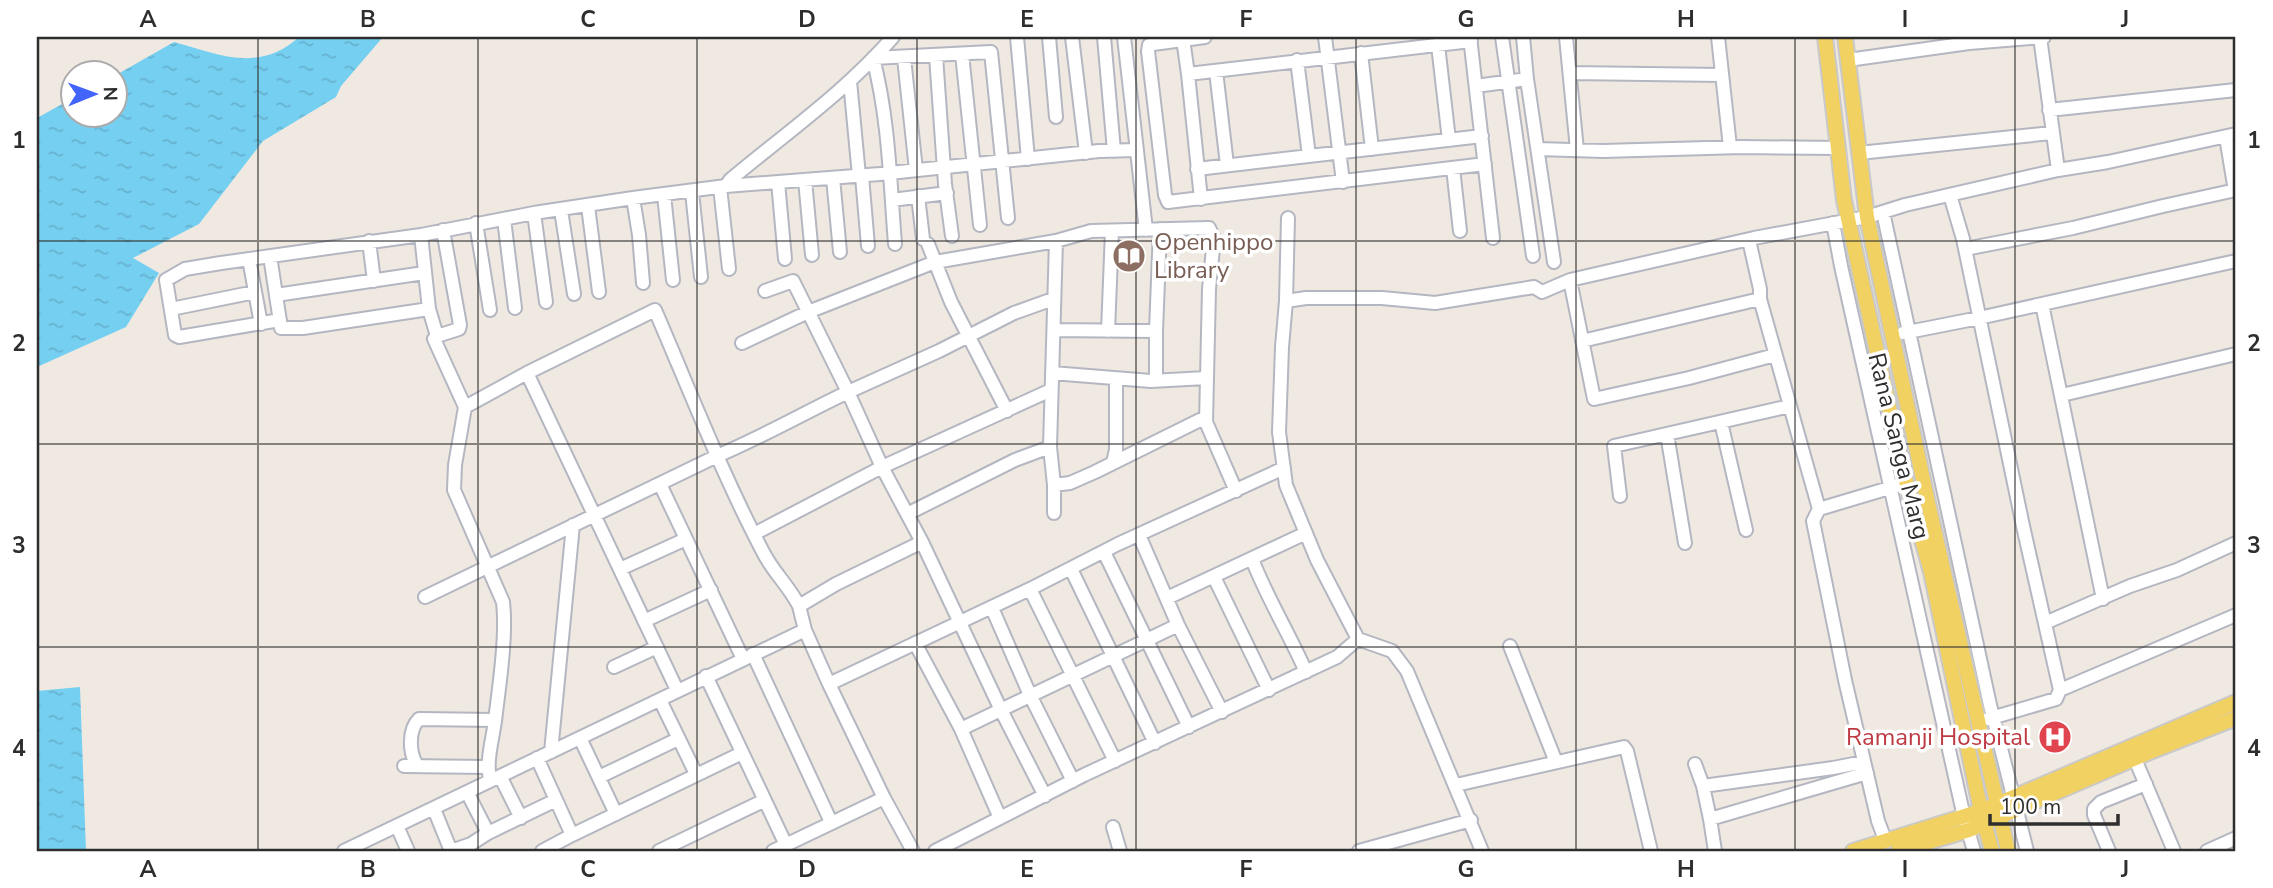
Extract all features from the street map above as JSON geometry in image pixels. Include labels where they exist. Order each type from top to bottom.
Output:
[{"type":"main road","name":"Rana Sanga Marg","points":[[1825,37],[1838,148],[1840,221],[1931,572],[1992,851]]},
{"type":"main road","name":"Rana Sanga Marg","points":[[1845,37],[1867,217],[2008,851]]},
{"type":"main road","points":[[2015,804],[2110,754],[2236,702]]},
{"type":"main road","points":[[1898,851],[2236,718]]},
{"type":"main road","points":[[1853,851],[1966,824]]},
{"type":"street","points":[[723,187],[758,156],[819,110],[892,37]]},
{"type":"street","points":[[1017,37],[1028,159]]},
{"type":"street","points":[[1049,37],[1056,117]]},
{"type":"street","points":[[1072,37],[1086,153]]},
{"type":"street","points":[[1104,37],[1114,151]]},
{"type":"street","points":[[1124,37],[1137,150],[1153,229],[1156,380]]},
{"type":"street","points":[[1205,37],[1149,45],[1165,195],[1168,202],[1485,164]]},
{"type":"street","points":[[1325,37],[1343,182]]},
{"type":"street","points":[[1502,37],[1533,256]]},
{"type":"street","points":[[1524,37],[1527,79],[1554,262]]},
{"type":"street","points":[[1566,37],[1577,150]]},
{"type":"street","points":[[1718,37],[1730,147]]},
{"type":"street","points":[[1848,60],[1969,43],[2042,37],[2058,170]]},
{"type":"street","points":[[1183,39],[1201,199]]},
{"type":"street","points":[[1188,74],[1471,39],[1493,238]]},
{"type":"street","points":[[1438,44],[1449,140]]},
{"type":"street","points":[[873,58],[991,52],[1008,218]]},
{"type":"street","points":[[1361,53],[1372,149]]},
{"type":"street","points":[[962,54],[980,225]]},
{"type":"street","points":[[936,56],[952,236]]},
{"type":"street","points":[[873,58],[881,91],[895,244]]},
{"type":"street","points":[[904,58],[916,170]]},
{"type":"street","points":[[1297,61],[1310,156]]},
{"type":"street","points":[[1216,71],[1227,165]]},
{"type":"street","points":[[1570,73],[1722,75]]},
{"type":"street","points":[[1476,86],[1527,79]]},
{"type":"street","points":[[850,81],[868,246]]},
{"type":"street","points":[[2049,110],[2236,90]]},
{"type":"street","points":[[1135,130],[1157,127]]},
{"type":"street","points":[[1859,153],[2052,133]]},
{"type":"street","points":[[1197,169],[1482,136]]},
{"type":"street","points":[[1286,301],[1306,298],[1382,298],[1435,303],[1534,287],[1542,292],[1570,280],[1867,217],[2058,170],[2231,136],[2235,190],[2073,228],[1965,249]]},
{"type":"street","points":[[1538,149],[1838,148]]},
{"type":"street","points":[[280,320],[179,337],[175,335],[166,280],[186,269],[421,235],[476,223],[633,198],[974,163],[1137,150]]},
{"type":"street","points":[[1453,168],[1460,231]]},
{"type":"street","points":[[833,178],[840,252]]},
{"type":"street","points":[[805,180],[812,255]]},
{"type":"street","points":[[778,182],[785,259]]},
{"type":"street","points":[[723,187],[729,268]]},
{"type":"street","points":[[692,192],[701,277]]},
{"type":"street","points":[[892,200],[947,193]]},
{"type":"street","points":[[664,195],[673,280]]},
{"type":"street","points":[[1950,195],[1965,249],[2060,690],[2056,699],[1978,722]]},
{"type":"street","points":[[918,196],[925,242],[951,302],[1007,411]]},
{"type":"street","points":[[633,198],[643,282]]},
{"type":"street","points":[[588,206],[599,292]]},
{"type":"street","points":[[561,209],[574,293]]},
{"type":"street","points":[[1883,212],[1993,718],[2027,851]]},
{"type":"street","points":[[534,213],[546,302]]},
{"type":"street","points":[[1288,218],[1279,432],[1286,485],[1317,560],[1359,639],[1392,651],[1407,671],[1482,851]]},
{"type":"street","points":[[504,219],[515,307]]},
{"type":"street","points":[[1840,221],[1840,266],[1974,851]]},
{"type":"street","points":[[476,223],[490,310]]},
{"type":"street","points":[[742,343],[808,312],[935,261],[1056,241],[1091,231],[1209,228],[1214,237],[1209,289],[1206,417],[1211,435],[1236,491]]},
{"type":"street","points":[[437,336],[459,329],[460,325],[443,230]]},
{"type":"street","points":[[1108,331],[1112,231]]},
{"type":"street","points":[[421,235],[429,309],[437,336],[434,339],[465,407],[455,465],[454,490],[503,602],[505,616],[495,720],[487,767],[521,818]]},
{"type":"street","points":[[1749,240],[1760,299],[1819,509],[1813,521],[1878,821],[1886,842]]},
{"type":"street","points":[[369,241],[374,281]]},
{"type":"street","points":[[1054,513],[1050,447],[1056,241]]},
{"type":"street","points":[[270,256],[281,328],[303,328],[429,309]]},
{"type":"street","points":[[249,259],[261,324]]},
{"type":"street","points":[[1892,335],[2236,261]]},
{"type":"street","points":[[276,295],[424,273]]},
{"type":"street","points":[[1570,280],[1594,399],[1775,355]]},
{"type":"street","points":[[765,291],[793,281],[1045,796]]},
{"type":"street","points":[[171,310],[255,292]]},
{"type":"street","points":[[425,597],[594,514],[761,438],[812,409],[939,351],[969,334],[1053,299]]},
{"type":"street","points":[[1582,341],[1760,299]]},
{"type":"street","points":[[2042,304],[2103,599]]},
{"type":"street","points":[[465,407],[655,310],[717,456],[754,534],[774,572],[792,592],[805,630],[829,684],[913,851]]},
{"type":"street","points":[[1054,330],[1156,331]]},
{"type":"street","points":[[2062,395],[2236,354]]},
{"type":"street","points":[[527,373],[677,690]]},
{"type":"street","points":[[1052,373],[1116,379],[1206,378]]},
{"type":"street","points":[[1113,462],[1116,379]]},
{"type":"street","points":[[754,534],[882,467],[1051,390]]},
{"type":"street","points":[[1620,496],[1614,446],[1790,406]]},
{"type":"street","points":[[1054,485],[1070,483],[1206,417]]},
{"type":"street","points":[[1721,422],[1746,530]]},
{"type":"street","points":[[1667,435],[1685,543]]},
{"type":"street","points":[[907,514],[1015,460],[1050,447]]},
{"type":"street","points":[[829,684],[1284,468]]},
{"type":"street","points":[[1819,509],[1907,482]]},
{"type":"street","points":[[660,484],[711,590],[748,656],[831,822]]},
{"type":"street","points":[[551,752],[573,526]]},
{"type":"street","points":[[1167,598],[1306,533]]},
{"type":"street","points":[[1139,535],[1178,625],[1222,712]]},
{"type":"street","points":[[620,569],[686,539]]},
{"type":"street","points":[[799,606],[836,584],[922,542]]},
{"type":"street","points":[[2045,623],[2177,570],[2236,543]]},
{"type":"street","points":[[1104,552],[1188,727]]},
{"type":"street","points":[[1252,559],[1263,587],[1289,632],[1306,672]]},
{"type":"street","points":[[1071,569],[1155,743]]},
{"type":"street","points":[[1214,577],[1269,690]]},
{"type":"street","points":[[1030,589],[1115,761]]},
{"type":"street","points":[[644,621],[711,590]]},
{"type":"street","points":[[992,608],[1030,695],[1073,781]]},
{"type":"street","points":[[2060,690],[2236,615]]},
{"type":"street","points":[[961,729],[1178,625]]},
{"type":"street","points":[[344,851],[364,847],[397,826],[805,630]]},
{"type":"street","points":[[935,851],[1073,781],[1337,657],[1359,639]]},
{"type":"street","points":[[915,643],[961,729],[1000,818]]},
{"type":"street","points":[[1510,646],[1556,762]]},
{"type":"street","points":[[614,667],[656,647]]},
{"type":"street","points":[[706,676],[786,845]]},
{"type":"street","points":[[660,700],[695,774]]},
{"type":"street","points":[[487,767],[411,766],[415,722],[419,719],[495,720]]},
{"type":"street","points":[[580,738],[616,814]]},
{"type":"street","points":[[599,777],[678,739]]},
{"type":"street","points":[[1456,785],[1624,747],[1651,851]]},
{"type":"street","points":[[543,851],[742,753]]},
{"type":"street","points":[[537,758],[572,835]]},
{"type":"street","points":[[2135,759],[2174,851]]},
{"type":"street","points":[[1695,764],[1703,786],[1715,851]]},
{"type":"street","points":[[1703,786],[1866,768]]},
{"type":"street","points":[[1710,818],[1866,768]]},
{"type":"street","points":[[2109,851],[2094,816],[2094,809],[2101,802],[2146,784]]},
{"type":"street","points":[[467,792],[488,833]]},
{"type":"street","points":[[773,851],[884,798]]},
{"type":"street","points":[[434,809],[451,851],[471,844],[556,800]]},
{"type":"street","points":[[659,851],[763,801]]},
{"type":"street","points":[[1359,851],[1471,820]]},
{"type":"street","points":[[397,826],[408,851]]},
{"type":"street","points":[[1113,827],[1120,851]]},
{"type":"street","points":[[2207,851],[2233,843]]},
{"type":"water","points":[[299,37],[383,37],[341,86],[336,97],[263,141],[199,224],[133,258],[159,273],[126,327],[37,367],[37,118],[60,105],[60,130],[130,130],[130,67],[174,42],[239,58],[269,55]]},
{"type":"water","points":[[80,687],[86,851],[37,851],[37,691]]},
{"type":"place","name":"Openhippo Library","points":[[1129,256]]},
{"type":"place","name":"Ramanji Hospital","points":[[2055,737]]}]
